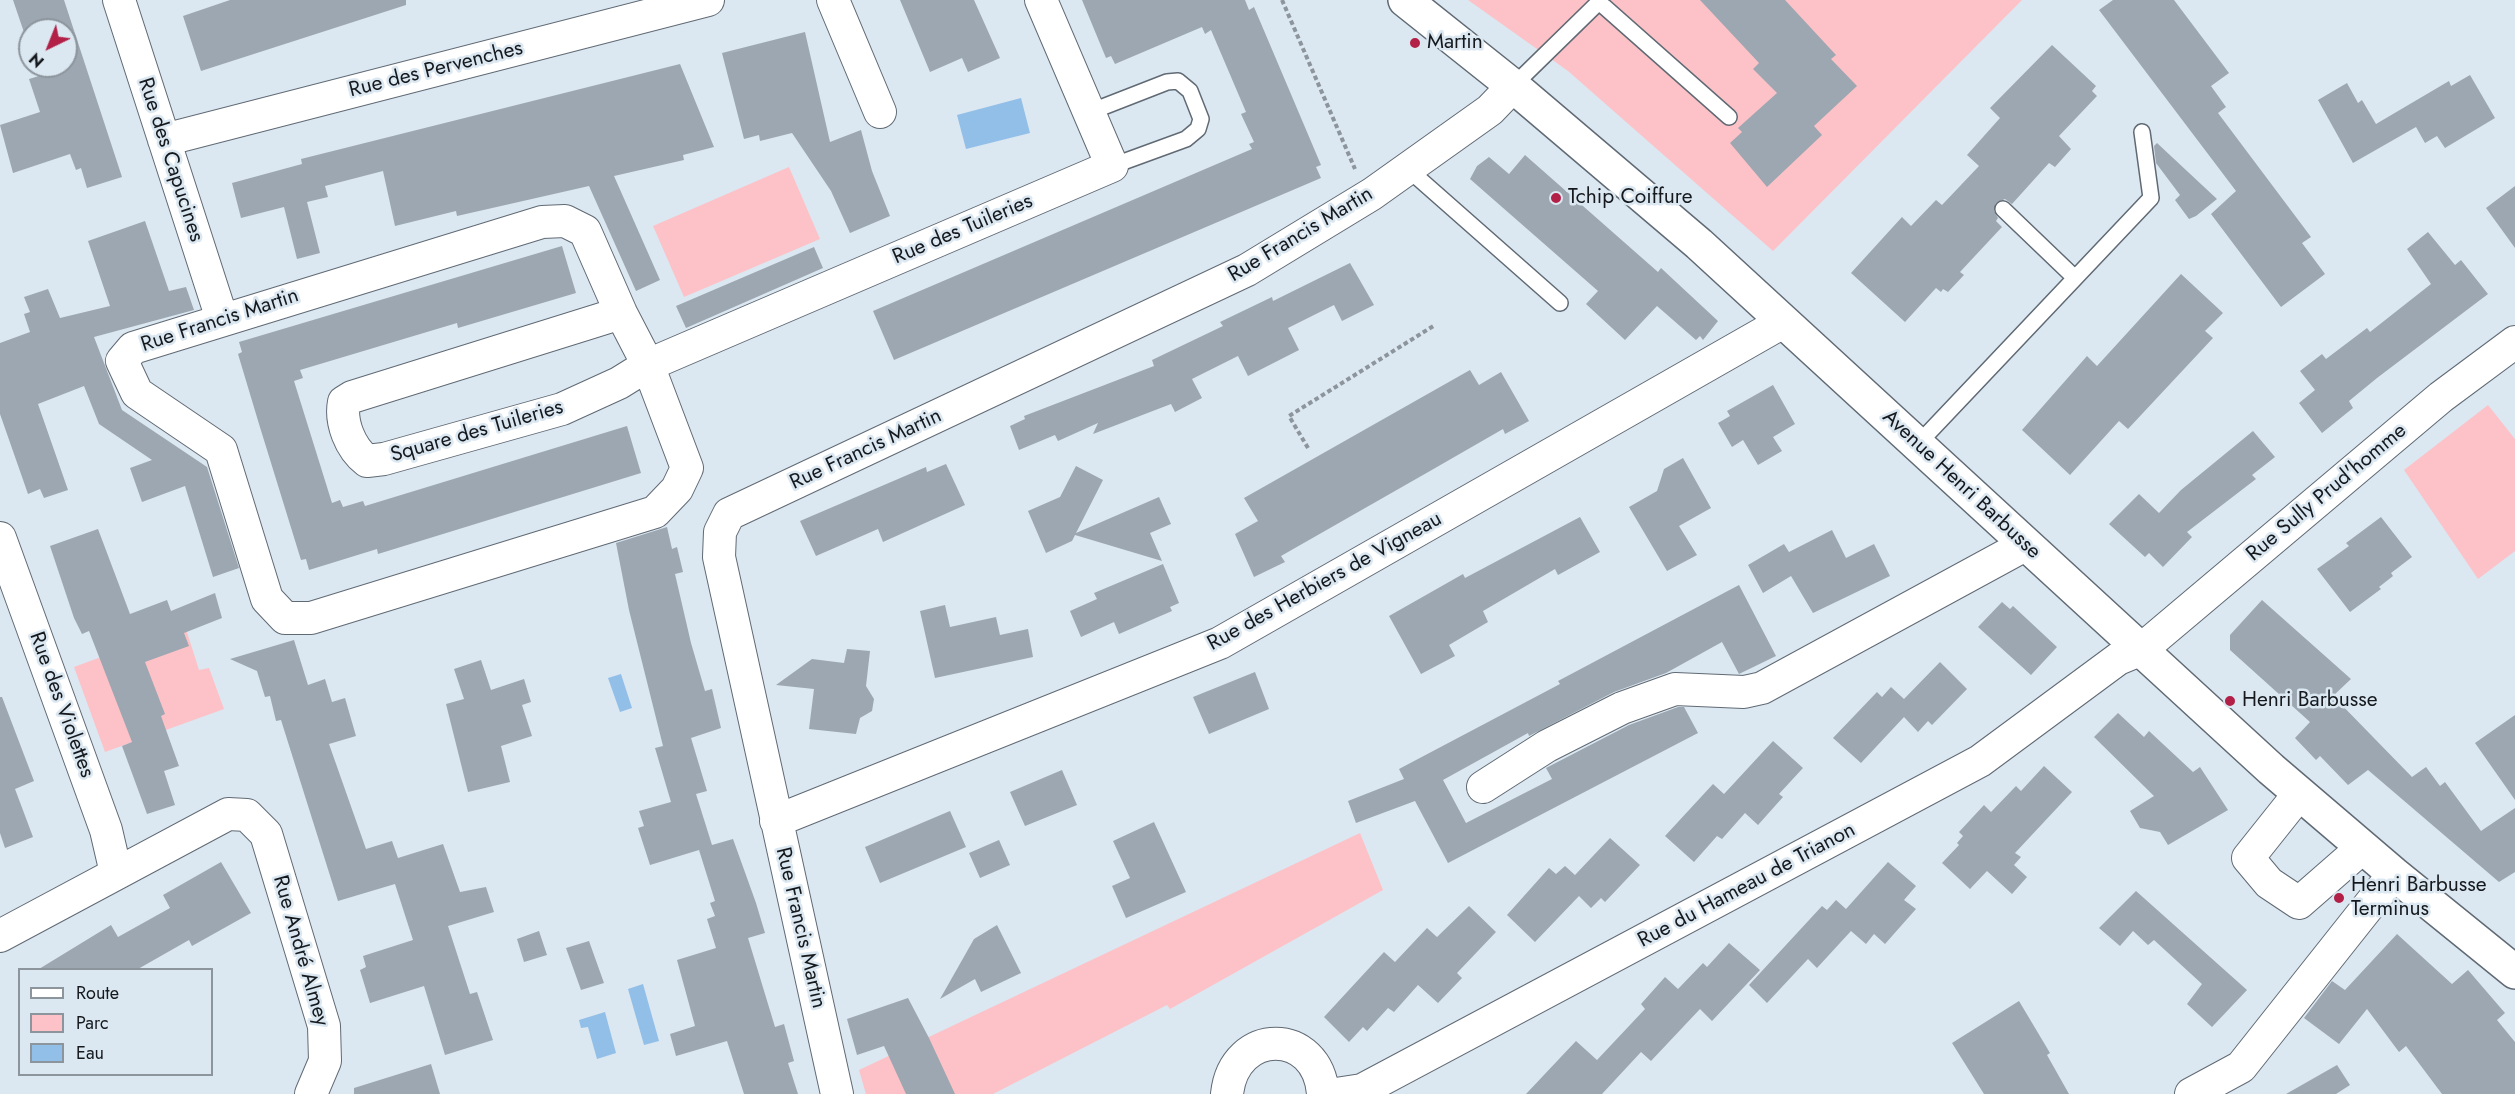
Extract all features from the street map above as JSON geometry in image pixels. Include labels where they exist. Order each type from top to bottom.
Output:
[{"type":"street","name":"Rue des Capucines","points":[[119,0],[222,319]]},
{"type":"street","name":"Rue des Pervenches","points":[[164,140],[708,0]]},
{"type":"street","points":[[833,0],[880,112]]},
{"type":"street","points":[[1041,0],[1112,166]]},
{"type":"street","name":"Avenue Henri Barbusse","points":[[1405,0],[1513,86],[1699,244],[2299,794],[2515,972]]},
{"type":"street","name":"Rue Francis Martin","points":[[837,1094],[719,557],[720,532],[729,514],[1247,270],[1372,194],[1491,110],[1513,86]]},
{"type":"street","name":"Rue des Tuileries","points":[[648,365],[1112,166]]},
{"type":"street","name":"Rue Francis Martin","points":[[565,220],[585,231],[621,313],[648,365],[687,468],[677,489],[655,512],[311,618],[285,618],[267,599],[220,450],[137,393],[122,361],[132,348],[222,319],[542,222],[565,220]]},
{"type":"street","name":"Square des Tuileries","points":[[621,313],[352,397],[344,402],[341,415],[356,453],[367,460],[384,459],[562,409],[619,383],[648,365]]},
{"type":"street","name":"Rue des Herbiers de Vigneau","points":[[776,820],[1220,643],[1783,322]]},
{"type":"street","name":"Rue Sully Prud'homme","points":[[2142,649],[2441,397],[2515,342]]},
{"type":"street","name":"Rue des Violettes","points":[[0,538],[106,830],[116,873]]},
{"type":"street","points":[[1483,787],[1547,746],[1622,708],[1675,689],[1744,692],[1762,688],[2025,545]]},
{"type":"street","name":"Rue du Hameau de Trianon","points":[[1336,1094],[1362,1090],[1980,761],[2118,659],[2142,649]]},
{"type":"street","points":[[2299,794],[2248,858],[2269,883],[2299,903],[2362,848]]},
{"type":"street","name":"Rue André Almey","points":[[116,873],[228,814],[247,815],[266,834],[324,1026],[325,1061],[311,1094]]},
{"type":"street","points":[[0,936],[116,873]]},
{"type":"street","points":[[2191,1094],[2241,1067],[2394,874]]},
{"type":"street","points":[[1227,1094],[1229,1078],[1236,1064],[1247,1052],[1260,1045],[1276,1043],[1292,1046],[1306,1054],[1316,1066],[1322,1080],[1323,1094]]},
{"type":"lane","points":[[1513,86],[1600,1],[1729,117]]},
{"type":"lane","points":[[1090,112],[1167,82],[1178,81],[1190,91],[1201,119],[1198,129],[1186,139],[1112,166]]},
{"type":"lane","points":[[1917,445],[2151,198],[2142,132]]},
{"type":"lane","points":[[1408,169],[1560,303]]},
{"type":"lane","points":[[2003,209],[2075,278]]},
{"type":"path","points":[[1282,0],[1356,173],[1372,194]]},
{"type":"path","points":[[1308,448],[1289,416],[1435,325]]},
{"type":"green space","points":[[1468,0],[2022,0],[1773,251],[1568,71]]},
{"type":"green space","points":[[789,167],[820,239],[684,297],[653,226]]},
{"type":"green space","points":[[2488,405],[2515,439],[2515,551],[2478,579],[2404,470]]},
{"type":"green space","points":[[185,626],[199,670],[209,668],[224,709],[105,752],[74,667]]},
{"type":"green space","points":[[1360,833],[1383,890],[1170,1009],[1167,1005],[993,1094],[866,1094],[859,1070]]},
{"type":"water","points":[[1021,98],[1030,133],[966,149],[957,115]]},
{"type":"water","points":[[621,674],[632,708],[620,712],[608,678]]},
{"type":"water","points":[[643,984],[659,1041],[644,1045],[628,989]]},
{"type":"water","points":[[605,1012],[616,1053],[597,1059],[588,1027],[581,1028],[579,1020]]},
{"type":"building","points":[[13,0],[64,0],[70,18],[19,18]]},
{"type":"building","points":[[230,0],[406,0],[406,5],[201,71],[183,16]]},
{"type":"building","points":[[900,0],[974,0],[1000,58],[968,72],[962,58],[930,72]]},
{"type":"building","points":[[1082,0],[1245,0],[1249,10],[1254,7],[1321,165],[1316,167],[1321,178],[894,360],[873,311],[1252,149],[1249,144],[1254,142],[1241,114],[1246,112],[1211,30],[1205,34],[1202,27],[1115,64],[1111,56],[1106,58]]},
{"type":"building","points":[[1700,0],[1785,0],[1836,55],[1831,59],[1857,86],[1814,126],[1822,135],[1767,187],[1730,143],[1742,132],[1738,128],[1777,93],[1753,69],[1759,63]]},
{"type":"building","points":[[2113,0],[2174,0],[2229,73],[2211,86],[2226,107],[2218,113],[2311,237],[2302,243],[2325,274],[2281,307],[2211,214],[2236,191],[2099,10]]},
{"type":"building","points":[[805,32],[830,142],[861,130],[872,171],[890,216],[850,233],[831,191],[792,133],[760,141],[759,135],[744,139],[722,53]]},
{"type":"building","points":[[78,43],[122,177],[87,188],[81,168],[76,170],[70,154],[13,173],[0,125],[40,112],[29,79],[78,78]]},
{"type":"building","points":[[2052,45],[2096,86],[2092,91],[2097,96],[2059,136],[2071,149],[2055,167],[2049,163],[2012,204],[2005,199],[1996,203],[1994,211],[1998,218],[1996,221],[2002,227],[1960,272],[1964,275],[1948,292],[1943,289],[1941,292],[1936,288],[1905,322],[1851,273],[1902,217],[1911,226],[1936,200],[1942,205],[1979,166],[1967,155],[2000,118],[1990,108]]},
{"type":"building","points":[[680,64],[714,147],[683,155],[684,160],[614,176],[660,280],[636,291],[589,186],[457,216],[456,211],[395,226],[383,171],[325,186],[328,197],[307,202],[320,253],[297,259],[284,207],[241,218],[232,183],[302,164],[301,159]]},
{"type":"building","points":[[2470,75],[2495,118],[2445,148],[2437,136],[2425,143],[2416,127],[2353,163],[2318,100],[2347,83],[2358,103],[2362,100],[2376,124],[2449,81],[2451,86]]},
{"type":"building","points":[[2157,143],[2217,199],[2196,216],[2189,219],[2175,200],[2180,195],[2156,163],[2154,146]]},
{"type":"building","points":[[1525,155],[1658,272],[1661,268],[1718,321],[1703,340],[1700,336],[1696,340],[1657,306],[1625,340],[1586,304],[1598,291],[1470,179],[1477,166],[1489,157],[1509,174]]},
{"type":"building","points":[[2515,186],[2515,248],[2486,208]]},
{"type":"building","points":[[145,221],[169,291],[186,287],[194,310],[94,337],[122,410],[207,467],[239,568],[213,577],[185,486],[142,502],[130,468],[152,460],[99,424],[84,386],[38,404],[68,490],[44,498],[40,489],[28,494],[0,414],[0,343],[30,332],[24,314],[30,312],[24,297],[48,289],[60,318],[110,306],[88,241]]},
{"type":"building","points":[[2428,232],[2455,265],[2461,260],[2488,294],[2349,401],[2353,408],[2322,433],[2299,403],[2315,390],[2300,371],[2322,354],[2326,359],[2367,328],[2370,332],[2431,284],[2407,249]]},
{"type":"building","points":[[562,246],[576,293],[458,328],[457,323],[300,370],[303,378],[294,381],[332,503],[340,500],[343,507],[363,501],[365,506],[627,426],[641,473],[378,554],[377,549],[309,570],[306,559],[301,560],[259,424],[238,354],[242,352],[239,342]]},
{"type":"building","points":[[814,247],[823,268],[686,328],[676,306]]},
{"type":"building","points":[[1350,263],[1374,305],[1342,321],[1334,305],[1288,328],[1299,350],[1248,376],[1238,356],[1192,379],[1202,398],[1175,412],[1171,404],[1093,434],[1098,423],[1058,441],[1055,435],[1019,450],[1010,426],[1025,419],[1024,416],[1154,366],[1152,360],[1223,326],[1220,322],[1272,297],[1273,301]]},
{"type":"building","points":[[2181,274],[2223,313],[2205,331],[2213,338],[2128,429],[2119,421],[2070,475],[2022,430],[2087,356],[2097,366]]},
{"type":"building","points":[[1470,370],[1479,385],[1501,372],[1529,421],[1505,434],[1503,429],[1281,556],[1285,562],[1254,577],[1235,534],[1258,521],[1244,498]]},
{"type":"building","points":[[1773,385],[1795,424],[1773,437],[1782,451],[1758,465],[1743,440],[1732,447],[1718,423],[1730,416],[1727,411]]},
{"type":"building","points":[[2253,431],[2275,457],[2252,475],[2256,479],[2187,532],[2192,537],[2163,567],[2149,553],[2145,557],[2109,524],[2139,494],[2159,513],[2181,490]]},
{"type":"building","points":[[1683,458],[1711,508],[1679,526],[1697,555],[1667,571],[1629,507],[1657,491],[1664,469]]},
{"type":"building","points":[[946,464],[965,505],[883,542],[878,529],[816,556],[800,521],[926,467],[927,472]]},
{"type":"building","points":[[1076,466],[1103,480],[1076,533],[1159,497],[1171,524],[1150,533],[1162,561],[1075,535],[1072,541],[1046,553],[1028,511],[1060,497]]},
{"type":"building","points":[[1580,517],[1600,552],[1558,575],[1555,569],[1483,611],[1488,622],[1449,645],[1455,656],[1421,674],[1389,616],[1463,574],[1465,578]]},
{"type":"building","points":[[2381,517],[2412,557],[2391,573],[2393,576],[2379,587],[2381,589],[2350,612],[2317,569],[2349,546],[2346,543]]},
{"type":"building","points":[[667,527],[672,549],[677,547],[683,572],[675,574],[691,643],[705,691],[712,689],[721,728],[691,738],[707,791],[696,794],[712,845],[733,839],[756,903],[765,933],[748,938],[775,1027],[784,1024],[794,1061],[788,1063],[798,1094],[744,1094],[727,1041],[676,1056],[670,1034],[695,1026],[677,960],[716,948],[707,919],[715,916],[710,903],[715,901],[699,850],[650,865],[638,828],[644,826],[639,811],[671,802],[655,748],[663,746],[629,610],[616,543]]},
{"type":"building","points":[[98,529],[130,614],[167,600],[171,611],[215,593],[222,618],[184,633],[189,646],[145,662],[165,714],[161,716],[179,766],[164,771],[175,805],[147,814],[122,746],[132,742],[89,631],[82,634],[74,618],[50,546]]},
{"type":"building","points":[[1832,530],[1846,558],[1874,544],[1890,576],[1813,613],[1791,576],[1763,593],[1748,565],[1784,544],[1789,552]]},
{"type":"building","points":[[1163,564],[1179,603],[1170,607],[1172,611],[1119,634],[1114,622],[1081,637],[1070,611],[1097,599],[1094,593]]},
{"type":"building","points":[[1739,585],[1776,656],[1739,674],[1722,642],[1666,673],[1614,692],[1529,736],[1528,733],[1443,780],[1466,823],[1552,779],[1546,768],[1629,725],[1678,707],[1684,707],[1698,733],[1448,863],[1415,801],[1356,823],[1348,801],[1404,779],[1399,769],[1560,684],[1558,681]]},
{"type":"building","points":[[2262,600],[2351,679],[2333,696],[2412,777],[2426,767],[2440,786],[2445,782],[2481,831],[2515,808],[2515,872],[2499,882],[2368,770],[2348,785],[2320,756],[2316,760],[2295,738],[2310,722],[2230,650],[2230,635]]},
{"type":"building","points":[[2002,602],[2010,609],[2013,606],[2057,647],[2031,675],[1978,627]]},
{"type":"building","points":[[945,605],[950,627],[996,617],[1000,635],[1028,629],[1033,657],[935,678],[920,611]]},
{"type":"building","points":[[294,640],[308,685],[325,679],[332,702],[345,698],[356,736],[329,744],[366,849],[392,841],[398,858],[443,844],[460,892],[486,887],[494,912],[448,926],[470,994],[477,992],[493,1040],[445,1055],[424,986],[370,1003],[360,970],[366,967],[363,956],[413,940],[395,884],[338,901],[281,720],[276,721],[270,696],[265,697],[257,671],[230,659]]},
{"type":"building","points":[[847,649],[870,651],[866,686],[874,699],[872,711],[860,718],[856,734],[809,729],[814,689],[776,685],[812,659],[844,663]]},
{"type":"building","points":[[481,660],[491,690],[524,679],[531,702],[522,705],[532,736],[501,746],[510,782],[468,792],[446,704],[464,699],[454,669]]},
{"type":"building","points":[[1940,662],[1967,689],[1932,725],[1928,721],[1918,732],[1904,717],[1861,763],[1833,738],[1877,692],[1882,697],[1891,687],[1904,699]]},
{"type":"building","points":[[1255,672],[1269,709],[1209,734],[1193,697]]},
{"type":"building","points":[[0,697],[2,697],[34,781],[15,789],[33,837],[5,848],[0,833]]},
{"type":"building","points":[[2118,713],[2144,737],[2149,731],[2193,772],[2200,767],[2228,810],[2168,845],[2160,832],[2140,828],[2130,811],[2154,796],[2094,737]]},
{"type":"building","points":[[2515,715],[2515,800],[2475,743]]},
{"type":"building","points":[[1773,741],[1803,768],[1779,794],[1783,797],[1758,825],[1745,813],[1722,839],[1717,836],[1694,862],[1665,836],[1713,784],[1724,794]]},
{"type":"building","points":[[2044,766],[2072,792],[2015,853],[2021,857],[2014,865],[2027,877],[2012,894],[1987,871],[1970,889],[1942,863],[1959,845],[1957,843],[1963,836],[1959,832],[1984,805],[1991,812],[2016,786],[2021,791]]},
{"type":"building","points":[[1062,770],[1077,805],[1025,826],[1010,792]]},
{"type":"building","points":[[950,811],[966,847],[880,883],[865,847]]},
{"type":"building","points":[[1154,822],[1186,892],[1126,918],[1112,886],[1130,878],[1113,841]]},
{"type":"building","points":[[1610,838],[1640,865],[1605,902],[1601,898],[1591,908],[1579,896],[1535,942],[1507,915],[1549,868],[1556,874],[1565,866],[1575,875]]},
{"type":"building","points":[[999,840],[1010,865],[980,878],[969,853]]},
{"type":"building","points":[[221,862],[251,913],[192,946],[189,940],[140,968],[41,968],[111,925],[118,937],[170,908],[163,895]]},
{"type":"building","points":[[1888,862],[1916,886],[1904,900],[1916,909],[1885,944],[1874,934],[1866,944],[1851,931],[1817,968],[1808,959],[1767,1003],[1749,985],[1822,906],[1827,910],[1836,900],[1846,909]]},
{"type":"building","points":[[2136,891],[2247,990],[2212,1027],[2187,1004],[2202,984],[2154,940],[2148,945],[2133,931],[2120,946],[2099,928]]},
{"type":"building","points":[[1469,906],[1496,932],[1457,973],[1462,978],[1438,1003],[1418,985],[1394,1012],[1388,1008],[1367,1031],[1363,1027],[1349,1042],[1324,1017],[1384,952],[1395,962],[1427,928],[1437,937]]},
{"type":"building","points":[[997,925],[1021,973],[981,992],[975,979],[940,999],[974,939]]},
{"type":"building","points":[[539,931],[547,955],[524,962],[517,939]]},
{"type":"building","points":[[2397,934],[2452,984],[2468,970],[2505,1013],[2497,1020],[2515,1042],[2515,1094],[2442,1094],[2406,1046],[2399,1052],[2367,1009],[2339,1044],[2304,1018],[2332,981],[2345,990]]},
{"type":"building","points":[[589,941],[604,983],[581,990],[566,948]]},
{"type":"building","points":[[1729,943],[1760,970],[1712,1021],[1700,1009],[1651,1061],[1641,1052],[1602,1094],[1526,1094],[1576,1041],[1597,1060],[1645,1009],[1641,1004],[1665,977],[1678,989],[1703,963],[1707,967]]},
{"type":"building","points":[[908,998],[955,1094],[906,1094],[884,1046],[857,1055],[847,1019]]},
{"type":"building","points":[[2019,1001],[2050,1053],[2047,1055],[2069,1094],[1984,1094],[1952,1043]]},
{"type":"building","points":[[431,1064],[440,1094],[354,1094],[354,1088]]},
{"type":"building","points":[[2337,1065],[2350,1085],[2336,1094],[2286,1094]]},
{"type":"place","name":"Martin","points":[[1415,43]]},
{"type":"place","name":"Tchip Coiffure","points":[[1556,198]]},
{"type":"place","name":"Henri Barbusse","points":[[2230,701]]},
{"type":"place","name":"Henri Barbusse Terminus","points":[[2339,898]]}]
